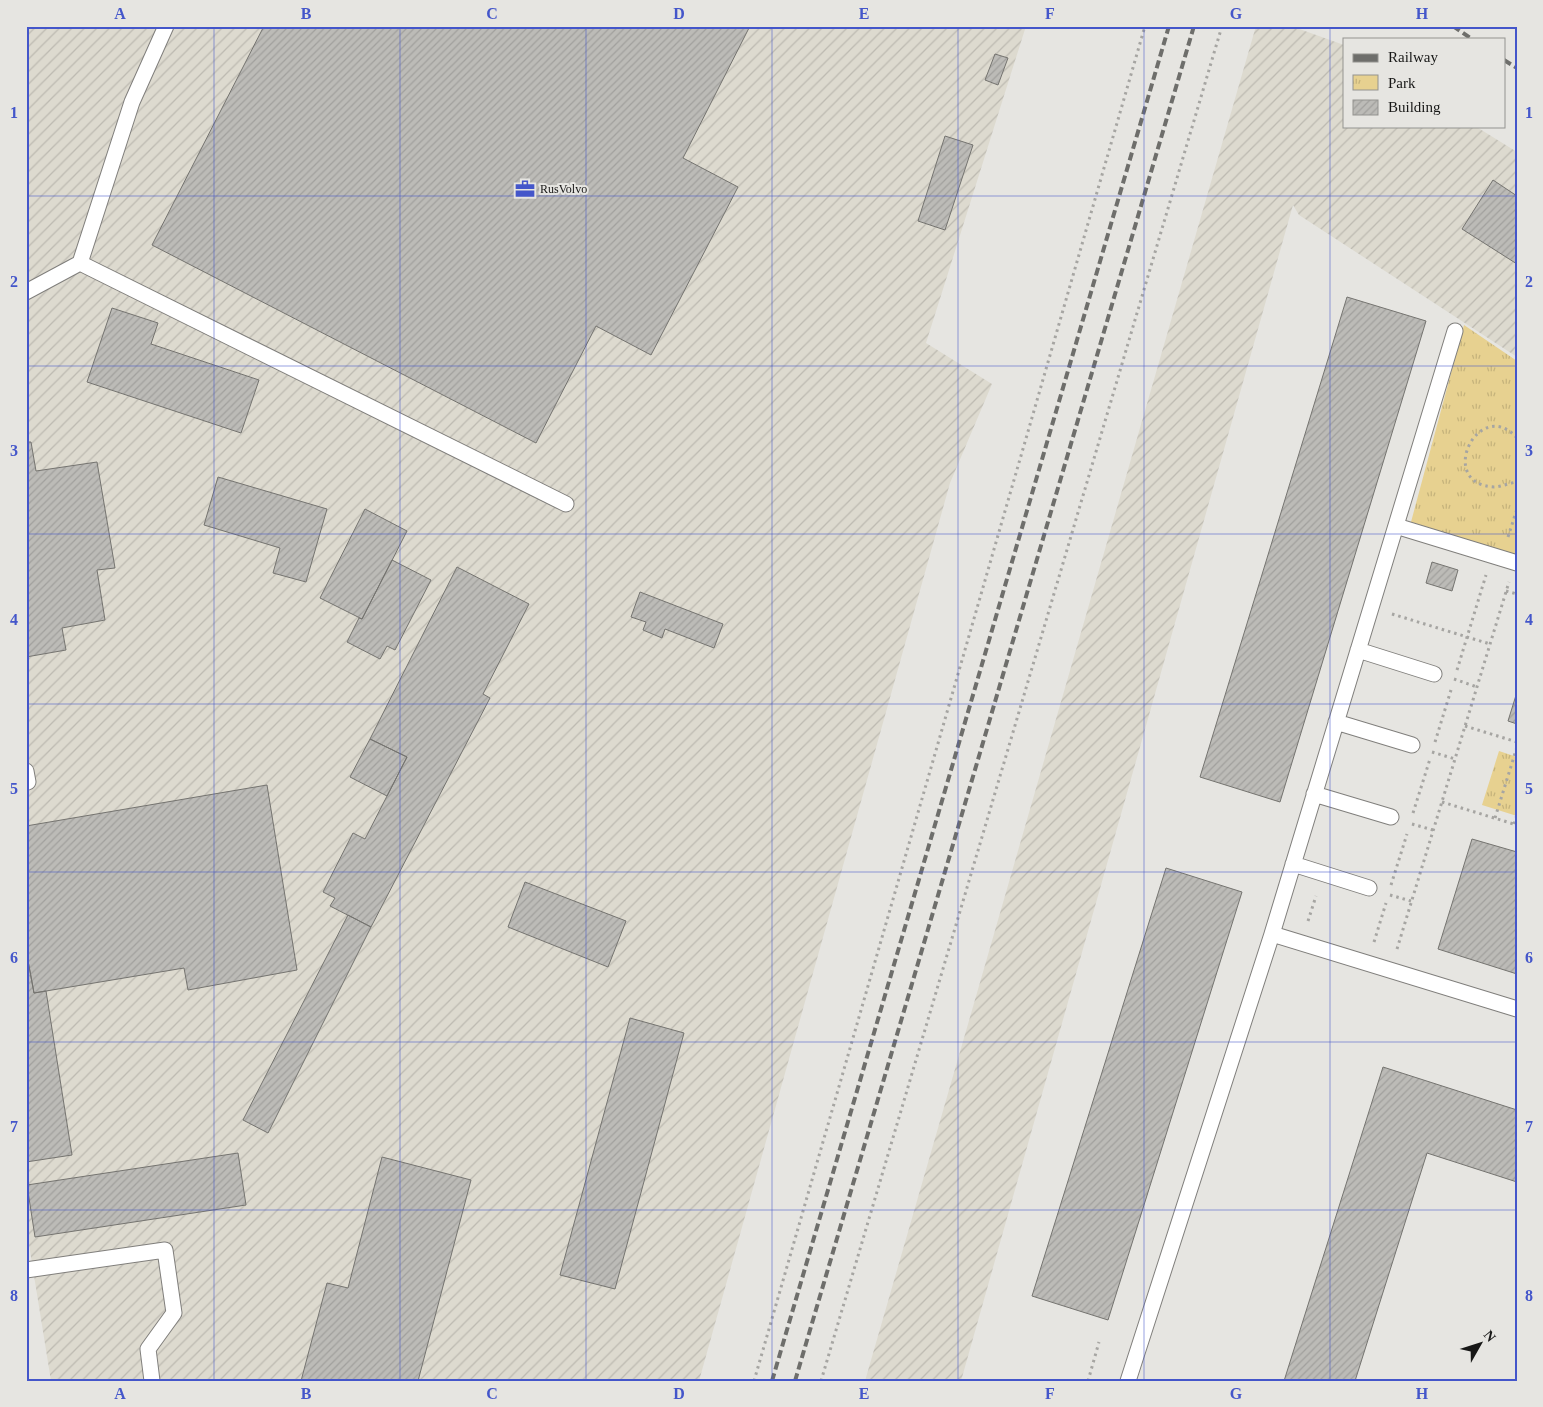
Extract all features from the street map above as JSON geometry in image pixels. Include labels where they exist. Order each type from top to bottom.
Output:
[{"type":"lane","points":[[26,292],[80,263],[132,102],[166,26]]},
{"type":"lane","points":[[80,263],[566,504]]},
{"type":"lane","points":[[1128,1381],[1272,934],[1455,331]]},
{"type":"lane","points":[[1396,526],[1511,561]]},
{"type":"lane","points":[[1358,650],[1434,674]]},
{"type":"lane","points":[[1336,722],[1412,746]]},
{"type":"lane","points":[[26,771],[26,782]]},
{"type":"lane","points":[[1314,794],[1391,817]]},
{"type":"lane","points":[[1293,864],[1369,888]]},
{"type":"lane","points":[[1272,934],[1517,1009]]},
{"type":"lane","points":[[26,1270],[165,1250],[174,1313],[148,1349],[152,1381]]},
{"type":"path","points":[[754,1381],[1145,26]]},
{"type":"path","points":[[821,1381],[1222,26]]},
{"type":"path","points":[[1517,438],[1505,430],[1493,427],[1480,431],[1470,440],[1465,453],[1465,466],[1472,478],[1482,484],[1495,487],[1517,482]]},
{"type":"path","points":[[1390,970],[1506,591],[1517,509]]},
{"type":"path","points":[[1368,963],[1486,574]]},
{"type":"path","points":[[1506,591],[1517,594]]},
{"type":"path","points":[[1371,608],[1490,644]]},
{"type":"path","points":[[1465,726],[1517,742]]},
{"type":"path","points":[[1495,818],[1517,747]]},
{"type":"path","points":[[1442,802],[1515,825],[1517,815]]},
{"type":"path","points":[[1088,1381],[1100,1342]]},
{"type":"shaded area","points":[[26,26],[1026,26],[926,343],[992,384],[950,483],[699,1381],[51,1381],[26,1226]]},
{"type":"shaded area","points":[[1256,26],[1291,26],[1343,45],[1343,128],[1478,128],[1517,152],[1517,357],[1299,215],[1293,205],[961,1381],[865,1381]]},
{"type":"green space","points":[[1464,325],[1517,361],[1517,555],[1411,522]]},
{"type":"green space","points":[[1499,751],[1517,757],[1517,816],[1482,805]]},
{"type":"building","points":[[264,26],[750,26],[683,158],[738,187],[651,355],[596,326],[536,443],[152,245]]},
{"type":"building","points":[[995,54],[1008,58],[998,85],[985,80]]},
{"type":"building","points":[[945,136],[973,145],[945,230],[918,221]]},
{"type":"building","points":[[1493,180],[1517,196],[1517,264],[1462,229]]},
{"type":"building","points":[[1347,297],[1426,321],[1280,802],[1200,777]]},
{"type":"building","points":[[112,308],[158,323],[151,344],[259,380],[241,433],[87,382]]},
{"type":"building","points":[[26,442],[31,442],[36,471],[97,462],[115,568],[97,570],[105,620],[62,628],[66,650],[26,657]]},
{"type":"building","points":[[218,477],[327,509],[306,582],[273,573],[280,548],[204,525]]},
{"type":"building","points":[[365,509],[407,531],[362,619],[320,598]]},
{"type":"building","points":[[392,560],[431,580],[395,650],[387,646],[380,659],[347,642],[359,618],[362,619]]},
{"type":"building","points":[[1432,562],[1458,570],[1452,591],[1426,583]]},
{"type":"building","points":[[457,567],[529,604],[483,694],[490,698],[371,927],[330,906],[335,898],[323,892],[353,833],[365,839],[407,757],[370,739]]},
{"type":"building","points":[[640,592],[723,624],[714,648],[665,629],[662,638],[643,630],[646,622],[631,617]]},
{"type":"building","points":[[1517,692],[1517,724],[1508,721]]},
{"type":"building","points":[[370,739],[407,757],[387,796],[350,777]]},
{"type":"building","points":[[267,785],[297,970],[188,990],[184,968],[34,993],[26,950],[26,826]]},
{"type":"building","points":[[1472,839],[1517,852],[1517,974],[1438,949]]},
{"type":"building","points":[[1166,868],[1242,892],[1108,1320],[1032,1296]]},
{"type":"building","points":[[525,882],[626,921],[608,967],[508,927]]},
{"type":"building","points":[[348,915],[371,927],[268,1133],[243,1120]]},
{"type":"building","points":[[26,950],[34,993],[46,991],[72,1155],[26,1162]]},
{"type":"building","points":[[630,1018],[684,1033],[615,1289],[560,1275]]},
{"type":"building","points":[[1383,1067],[1517,1110],[1517,1182],[1427,1153],[1355,1381],[1284,1381]]},
{"type":"building","points":[[238,1153],[246,1205],[35,1237],[27,1185]]},
{"type":"building","points":[[382,1157],[471,1180],[418,1381],[301,1381],[327,1283],[348,1288]]},
{"type":"railway","points":[[772,1381],[1169,26]]},
{"type":"railway","points":[[795,1381],[1194,26]]},
{"type":"railway","points":[[1453,26],[1471,38]]},
{"type":"railway","points":[[1506,61],[1517,68]]},
{"type":"place","name":"RusVolvo","points":[[525,189]]}]
